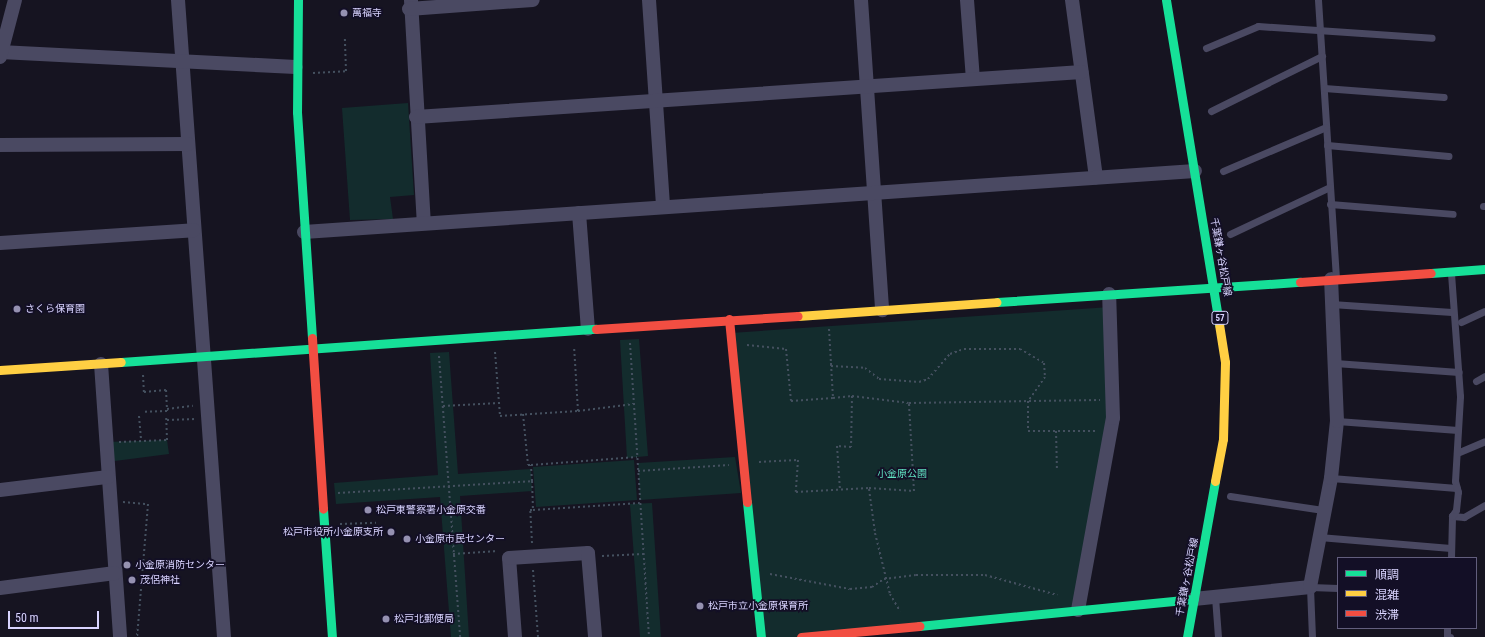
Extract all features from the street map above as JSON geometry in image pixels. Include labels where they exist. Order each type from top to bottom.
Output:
[{"type":"street","points":[[14,0],[0,54],[302,70]]},
{"type":"street","points":[[178,0],[224,637]]},
{"type":"street","points":[[298,0],[302,70],[304,232],[332,637]]},
{"type":"street","points":[[424,223],[416,117],[410,4],[533,0]]},
{"type":"street","points":[[649,0],[663,207]]},
{"type":"street","points":[[861,0],[882,310]]},
{"type":"street","points":[[967,0],[973,79]]},
{"type":"street","points":[[1072,0],[1096,177]]},
{"type":"street","name":"千葉鎌ヶ谷松戸線","points":[[1166,0],[1215,286],[1225,362],[1223,439],[1187,637]]},
{"type":"street","points":[[416,117],[1081,72]]},
{"type":"street","points":[[0,145],[188,144]]},
{"type":"street","points":[[304,232],[1195,171]]},
{"type":"street","points":[[579,213],[588,329]]},
{"type":"street","points":[[0,244],[194,230]]},
{"type":"street","points":[[0,370],[494,335],[1485,269]]},
{"type":"street","points":[[801,637],[906,627],[1079,604],[1194,599],[1310,586],[1330,478],[1337,421],[1331,304],[1333,279]]},
{"type":"street","points":[[1079,604],[1111,430],[1113,400],[1109,294]]},
{"type":"street","points":[[730,319],[761,637]]},
{"type":"street","points":[[101,364],[120,637]]},
{"type":"street","points":[[0,490],[108,477]]},
{"type":"street","points":[[515,637],[509,558],[588,553],[595,637]]},
{"type":"street","points":[[0,588],[115,573]]},
{"type":"lane","points":[[1318,0],[1330,187],[1333,279]]},
{"type":"lane","points":[[1206,48],[1258,26],[1432,38]]},
{"type":"lane","points":[[1211,111],[1322,56]]},
{"type":"lane","points":[[1324,88],[1444,97]]},
{"type":"lane","points":[[1223,171],[1326,127]]},
{"type":"lane","points":[[1327,145],[1449,156]]},
{"type":"lane","points":[[1230,234],[1330,187]]},
{"type":"lane","points":[[1330,204],[1453,214]]},
{"type":"lane","points":[[1451,271],[1452,312],[1459,372],[1457,488],[1456,510],[1452,516],[1451,557]]},
{"type":"lane","points":[[1331,304],[1452,312]]},
{"type":"lane","points":[[1461,322],[1485,311]]},
{"type":"lane","points":[[1335,363],[1459,372]]},
{"type":"lane","points":[[1476,381],[1485,376]]},
{"type":"lane","points":[[1337,421],[1458,430]]},
{"type":"lane","points":[[1457,453],[1485,441]]},
{"type":"lane","points":[[1330,478],[1457,488]]},
{"type":"lane","points":[[1230,496],[1323,510]]},
{"type":"lane","points":[[1452,516],[1464,517],[1485,505]]},
{"type":"lane","points":[[1319,537],[1451,548]]},
{"type":"lane","points":[[1312,637],[1310,586],[1337,588]]},
{"type":"lane","points":[[1215,597],[1218,637]]},
{"type":"lane","points":[[1447,629],[1447,637],[1450,637]]},
{"type":"path","points":[[302,70],[346,71],[346,38]]},
{"type":"path","points":[[829,326],[831,366],[835,397]]},
{"type":"path","points":[[573,330],[578,411]]},
{"type":"path","points":[[494,335],[500,416],[578,411],[634,404]]},
{"type":"path","points":[[630,340],[649,637]]},
{"type":"path","points":[[741,343],[754,349],[786,349],[791,401],[852,396],[909,403],[1113,400]]},
{"type":"path","points":[[831,366],[865,368],[879,379],[919,382],[928,379],[950,354],[964,349],[1020,349],[1044,363],[1045,377],[1028,401],[1028,432],[1111,430]]},
{"type":"path","points":[[439,353],[460,637]]},
{"type":"path","points":[[142,372],[144,392],[166,390],[167,410]]},
{"type":"path","points":[[840,490],[837,446],[851,447],[852,396]]},
{"type":"path","points":[[443,406],[499,403]]},
{"type":"path","points":[[638,471],[798,460],[796,492],[869,488],[914,491],[909,403]]},
{"type":"path","points":[[144,412],[193,406]]},
{"type":"path","points":[[167,420],[197,420],[208,414]]},
{"type":"path","points":[[523,414],[528,465],[531,465],[533,510]]},
{"type":"path","points":[[106,442],[167,440],[166,415]]},
{"type":"path","points":[[139,416],[141,441]]},
{"type":"path","points":[[1056,431],[1057,471]]},
{"type":"path","points":[[531,465],[638,457]]},
{"type":"path","points":[[335,493],[532,481]]},
{"type":"path","points":[[869,488],[875,533],[893,602],[906,627]]},
{"type":"path","points":[[110,501],[148,504],[137,637]]},
{"type":"path","points":[[532,549],[530,510],[640,503]]},
{"type":"path","points":[[337,524],[376,523]]},
{"type":"path","points":[[589,557],[644,554]]},
{"type":"path","points":[[755,576],[789,576],[850,589],[872,588],[888,579],[985,575],[1079,604]]},
{"type":"green space","points":[[408,103],[414,195],[390,197],[393,219],[350,220],[342,108]]},
{"type":"green space","name":"小金原公園","points":[[1110,307],[1113,397],[1078,610],[802,637],[761,637],[731,333]]},
{"type":"green space","points":[[639,339],[648,456],[627,458],[620,340]]},
{"type":"green space","points":[[449,352],[458,474],[531,469],[532,491],[460,496],[469,637],[451,637],[440,497],[336,504],[334,483],[438,475],[430,353]]},
{"type":"green space","points":[[167,440],[169,454],[107,462],[106,442]]},
{"type":"green space","points":[[735,457],[741,493],[640,500],[638,463]]},
{"type":"green space","points":[[634,460],[637,500],[536,507],[533,467]]},
{"type":"green space","points":[[652,503],[661,637],[640,637],[630,504]]},
{"type":"traffic: fast","points":[[298,0],[297,112],[312,338]]},
{"type":"traffic: fast","points":[[1166,0],[1219,325]]},
{"type":"traffic: fast","points":[[1431,273],[1485,269]]},
{"type":"traffic: fast","points":[[997,302],[1300,282]]},
{"type":"traffic: fast","points":[[121,362],[596,329]]},
{"type":"traffic: fast","points":[[1187,637],[1215,481]]},
{"type":"traffic: fast","points":[[747,502],[761,637]]},
{"type":"traffic: fast","points":[[323,509],[332,637]]},
{"type":"traffic: fast","points":[[919,626],[1194,599]]},
{"type":"traffic: slow","points":[[798,316],[997,302]]},
{"type":"traffic: slow","points":[[1215,481],[1223,439],[1225,362],[1219,325]]},
{"type":"traffic: slow","points":[[0,370],[121,362]]},
{"type":"traffic: jam","points":[[1300,282],[1431,273]]},
{"type":"traffic: jam","points":[[596,329],[798,316]]},
{"type":"traffic: jam","points":[[729,319],[747,502]]},
{"type":"traffic: jam","points":[[312,338],[323,509]]},
{"type":"traffic: jam","points":[[801,637],[919,626]]},
{"type":"place","name":"萬福寺","points":[[344,13]]},
{"type":"place","name":"さくら保育園","points":[[17,309]]},
{"type":"place","name":"松戸東警察署小金原交番","points":[[368,510]]},
{"type":"place","name":"松戸市役所小金原支所","points":[[391,532]]},
{"type":"place","name":"小金原市民センター","points":[[407,539]]},
{"type":"place","name":"小金原消防センター","points":[[127,565]]},
{"type":"place","name":"茂侶神社","points":[[132,580]]},
{"type":"place","name":"松戸市立小金原保育所","points":[[700,606]]},
{"type":"place","name":"松戸北郵便局","points":[[386,619]]}]
